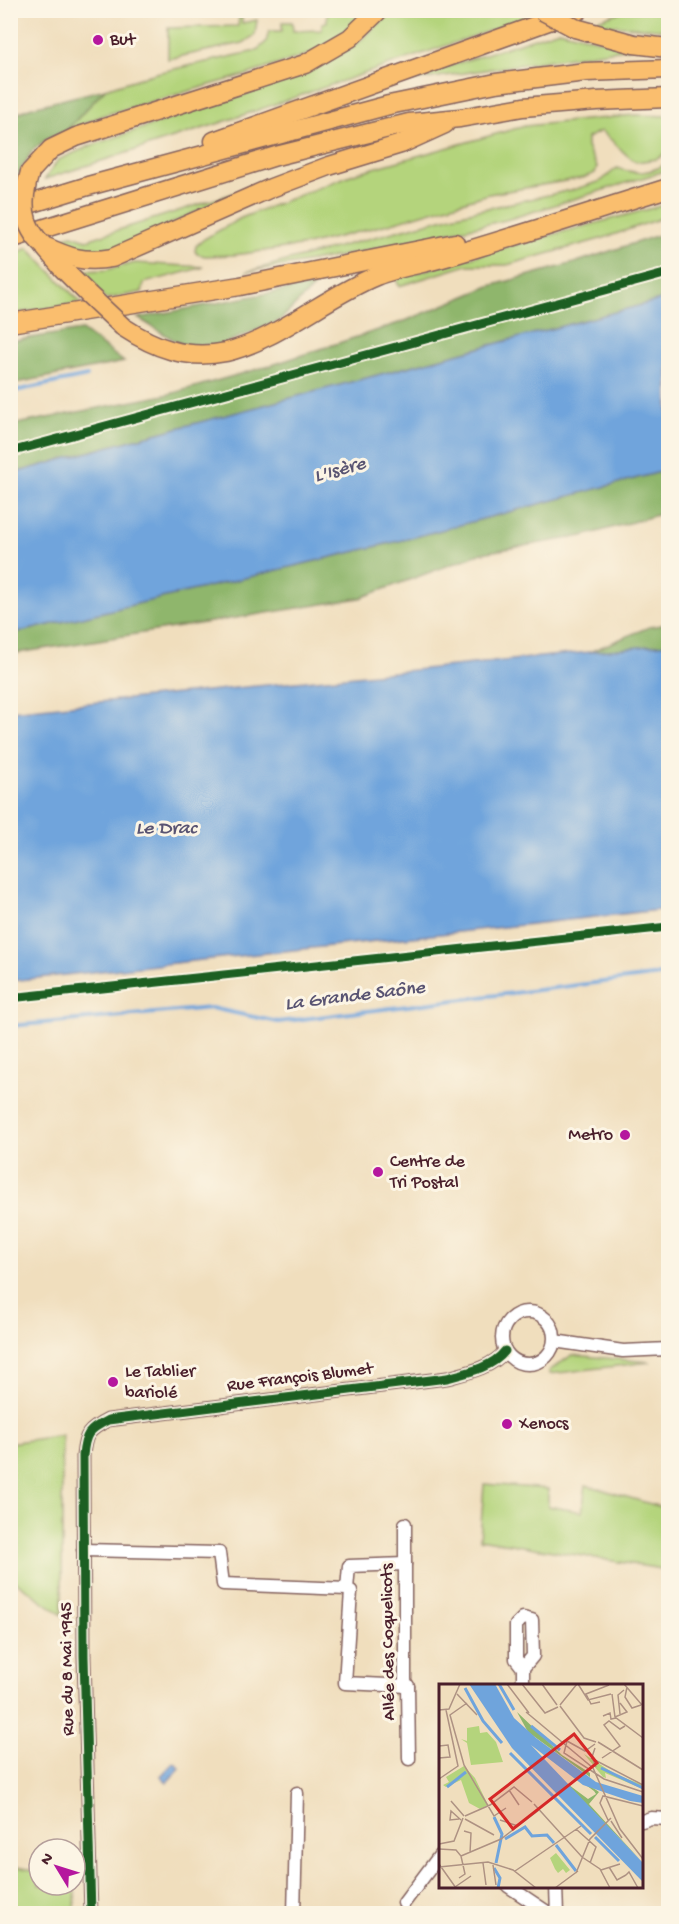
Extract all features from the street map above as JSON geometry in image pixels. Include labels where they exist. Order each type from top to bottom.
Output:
[{"type":"highway","points":[[379,10],[350,38],[305,64],[76,137],[51,149],[30,172],[24,194],[26,217],[34,236],[62,268],[123,327],[144,340],[172,352],[192,355],[225,352],[244,346],[352,286],[379,274],[446,257],[669,188]]},
{"type":"highway","points":[[541,10],[577,19],[634,44],[669,48]]},
{"type":"highway","points":[[10,210],[88,186],[577,19]]},
{"type":"highway","points":[[88,186],[389,105],[485,85],[586,72],[669,69]]},
{"type":"highway","points":[[10,239],[276,156],[409,123],[460,118],[534,106],[669,98]]},
{"type":"highway","points":[[44,246],[73,259],[96,261],[112,258],[271,188],[329,166],[401,144],[460,118]]},
{"type":"highway","points":[[10,323],[240,286],[547,225]]},
{"type":"street","points":[[520,1312],[536,1312],[543,1316],[552,1327],[554,1341],[547,1356],[531,1364],[516,1362],[505,1351],[502,1344],[503,1328],[509,1319],[520,1312]]},
{"type":"street","points":[[554,1341],[622,1351],[669,1349]]},
{"type":"street","name":"Rue François Blumet","points":[[94,1427],[108,1420],[171,1411],[447,1378],[467,1373],[499,1359],[505,1351]]},
{"type":"street","name":"Rue du 8 Mai 1945","points":[[91,1914],[84,1678],[82,1456],[84,1439],[94,1427]]},
{"type":"street","name":"Allée des Coquelicots","points":[[405,1524],[405,1681],[408,1686],[409,1759]]},
{"type":"street","points":[[83,1550],[219,1553],[223,1584],[347,1589],[351,1591],[345,1683],[408,1686]]},
{"type":"street","points":[[347,1589],[349,1566],[405,1564]]},
{"type":"street","points":[[523,1668],[523,1684]]},
{"type":"street","points":[[294,1914],[297,1793]]},
{"type":"street","points":[[643,1821],[651,1818],[669,1819]]},
{"type":"street","points":[[404,1903],[439,1858]]},
{"type":"street","points":[[510,1888],[550,1914]]},
{"type":"street","points":[[556,1888],[557,1914]]},
{"type":"green space","points":[[530,10],[535,15],[223,122],[45,179],[58,160],[92,145],[275,84],[328,60],[359,42],[392,11]]},
{"type":"green space","points":[[327,11],[368,11],[355,25],[315,52],[249,74],[104,115],[66,131],[105,89],[156,73],[256,51],[266,42],[269,31],[282,31],[282,22],[292,22],[293,31],[322,30],[322,23],[327,22]]},
{"type":"green space","points":[[623,11],[668,11],[668,30],[589,23]]},
{"type":"green space","points":[[239,17],[242,17],[242,23],[257,20],[255,35],[243,43],[168,59],[168,28],[238,26]]},
{"type":"green space","points":[[559,30],[631,48],[398,83]]},
{"type":"green space","points":[[105,89],[66,131],[47,139],[32,151],[14,182],[11,183],[12,116],[29,108]]},
{"type":"green space","points":[[635,115],[668,116],[668,152],[657,159],[636,162],[601,131],[587,138],[587,147],[597,167],[595,173],[583,178],[489,194],[307,245],[234,255],[205,256],[195,251],[196,246],[204,239],[241,218],[356,173],[525,126]]},
{"type":"green space","points":[[668,163],[668,170],[506,220],[341,256],[246,272],[456,215],[576,189],[601,181],[617,168],[631,172],[643,172]]},
{"type":"green space","points":[[238,192],[132,242],[100,254],[67,250],[54,240],[72,235],[87,240]]},
{"type":"green space","points":[[668,204],[668,216],[604,238],[507,265],[467,265],[399,286],[396,279],[506,247]]},
{"type":"green space","points":[[668,232],[668,298],[11,474],[11,425],[170,394],[272,365],[405,321],[490,286],[574,263]]},
{"type":"green space","points":[[28,248],[81,303],[11,314],[11,256]]},
{"type":"green space","points":[[135,263],[204,267],[144,283],[142,292],[106,299],[78,271],[106,270]]},
{"type":"green space","points":[[317,284],[279,321],[218,346],[182,345],[138,318]]},
{"type":"green space","points":[[82,330],[124,362],[11,384],[11,341]]},
{"type":"green space","points":[[668,470],[668,512],[583,536],[482,553],[360,598],[11,654],[11,634],[407,539]]},
{"type":"green space","points":[[668,624],[668,644],[587,653],[649,627]]},
{"type":"green space","points":[[572,1355],[650,1362],[550,1374],[549,1371]]},
{"type":"green space","points":[[62,1435],[62,1615],[11,1578],[10,1443]]},
{"type":"green space","points":[[484,1484],[548,1489],[548,1506],[582,1512],[586,1485],[668,1509],[668,1570],[480,1539]]},
{"type":"green space","points":[[10,1866],[27,1869],[27,1897],[75,1897],[75,1913],[11,1913]]},
{"type":"water","name":"L'Isère","points":[[668,298],[668,470],[407,539],[11,634],[11,474]]},
{"type":"water","name":"Le Drac","points":[[668,644],[668,909],[11,981],[11,711]]},
{"type":"water","points":[[174,1762],[180,1768],[167,1782],[161,1776]]},
{"type":"waterway","points":[[10,392],[87,376]]},
{"type":"waterway","name":"La Grande Saône","points":[[10,1026],[211,1008],[278,1022],[668,974]]},
{"type":"cycle path","points":[[10,452],[668,273]]},
{"type":"cycle path","points":[[10,998],[668,927]]},
{"type":"cycle path","points":[[91,1914],[84,1656],[83,1456],[89,1434],[108,1420],[447,1378],[486,1366],[505,1351]]},
{"type":"place","name":"But","points":[[98,40]]},
{"type":"place","name":"Metro","points":[[625,1135]]},
{"type":"place","name":"Centre de Tri Postal","points":[[378,1172]]},
{"type":"place","name":"Le Tablier bariolé","points":[[113,1382]]},
{"type":"place","name":"Xenocs","points":[[507,1424]]}]
